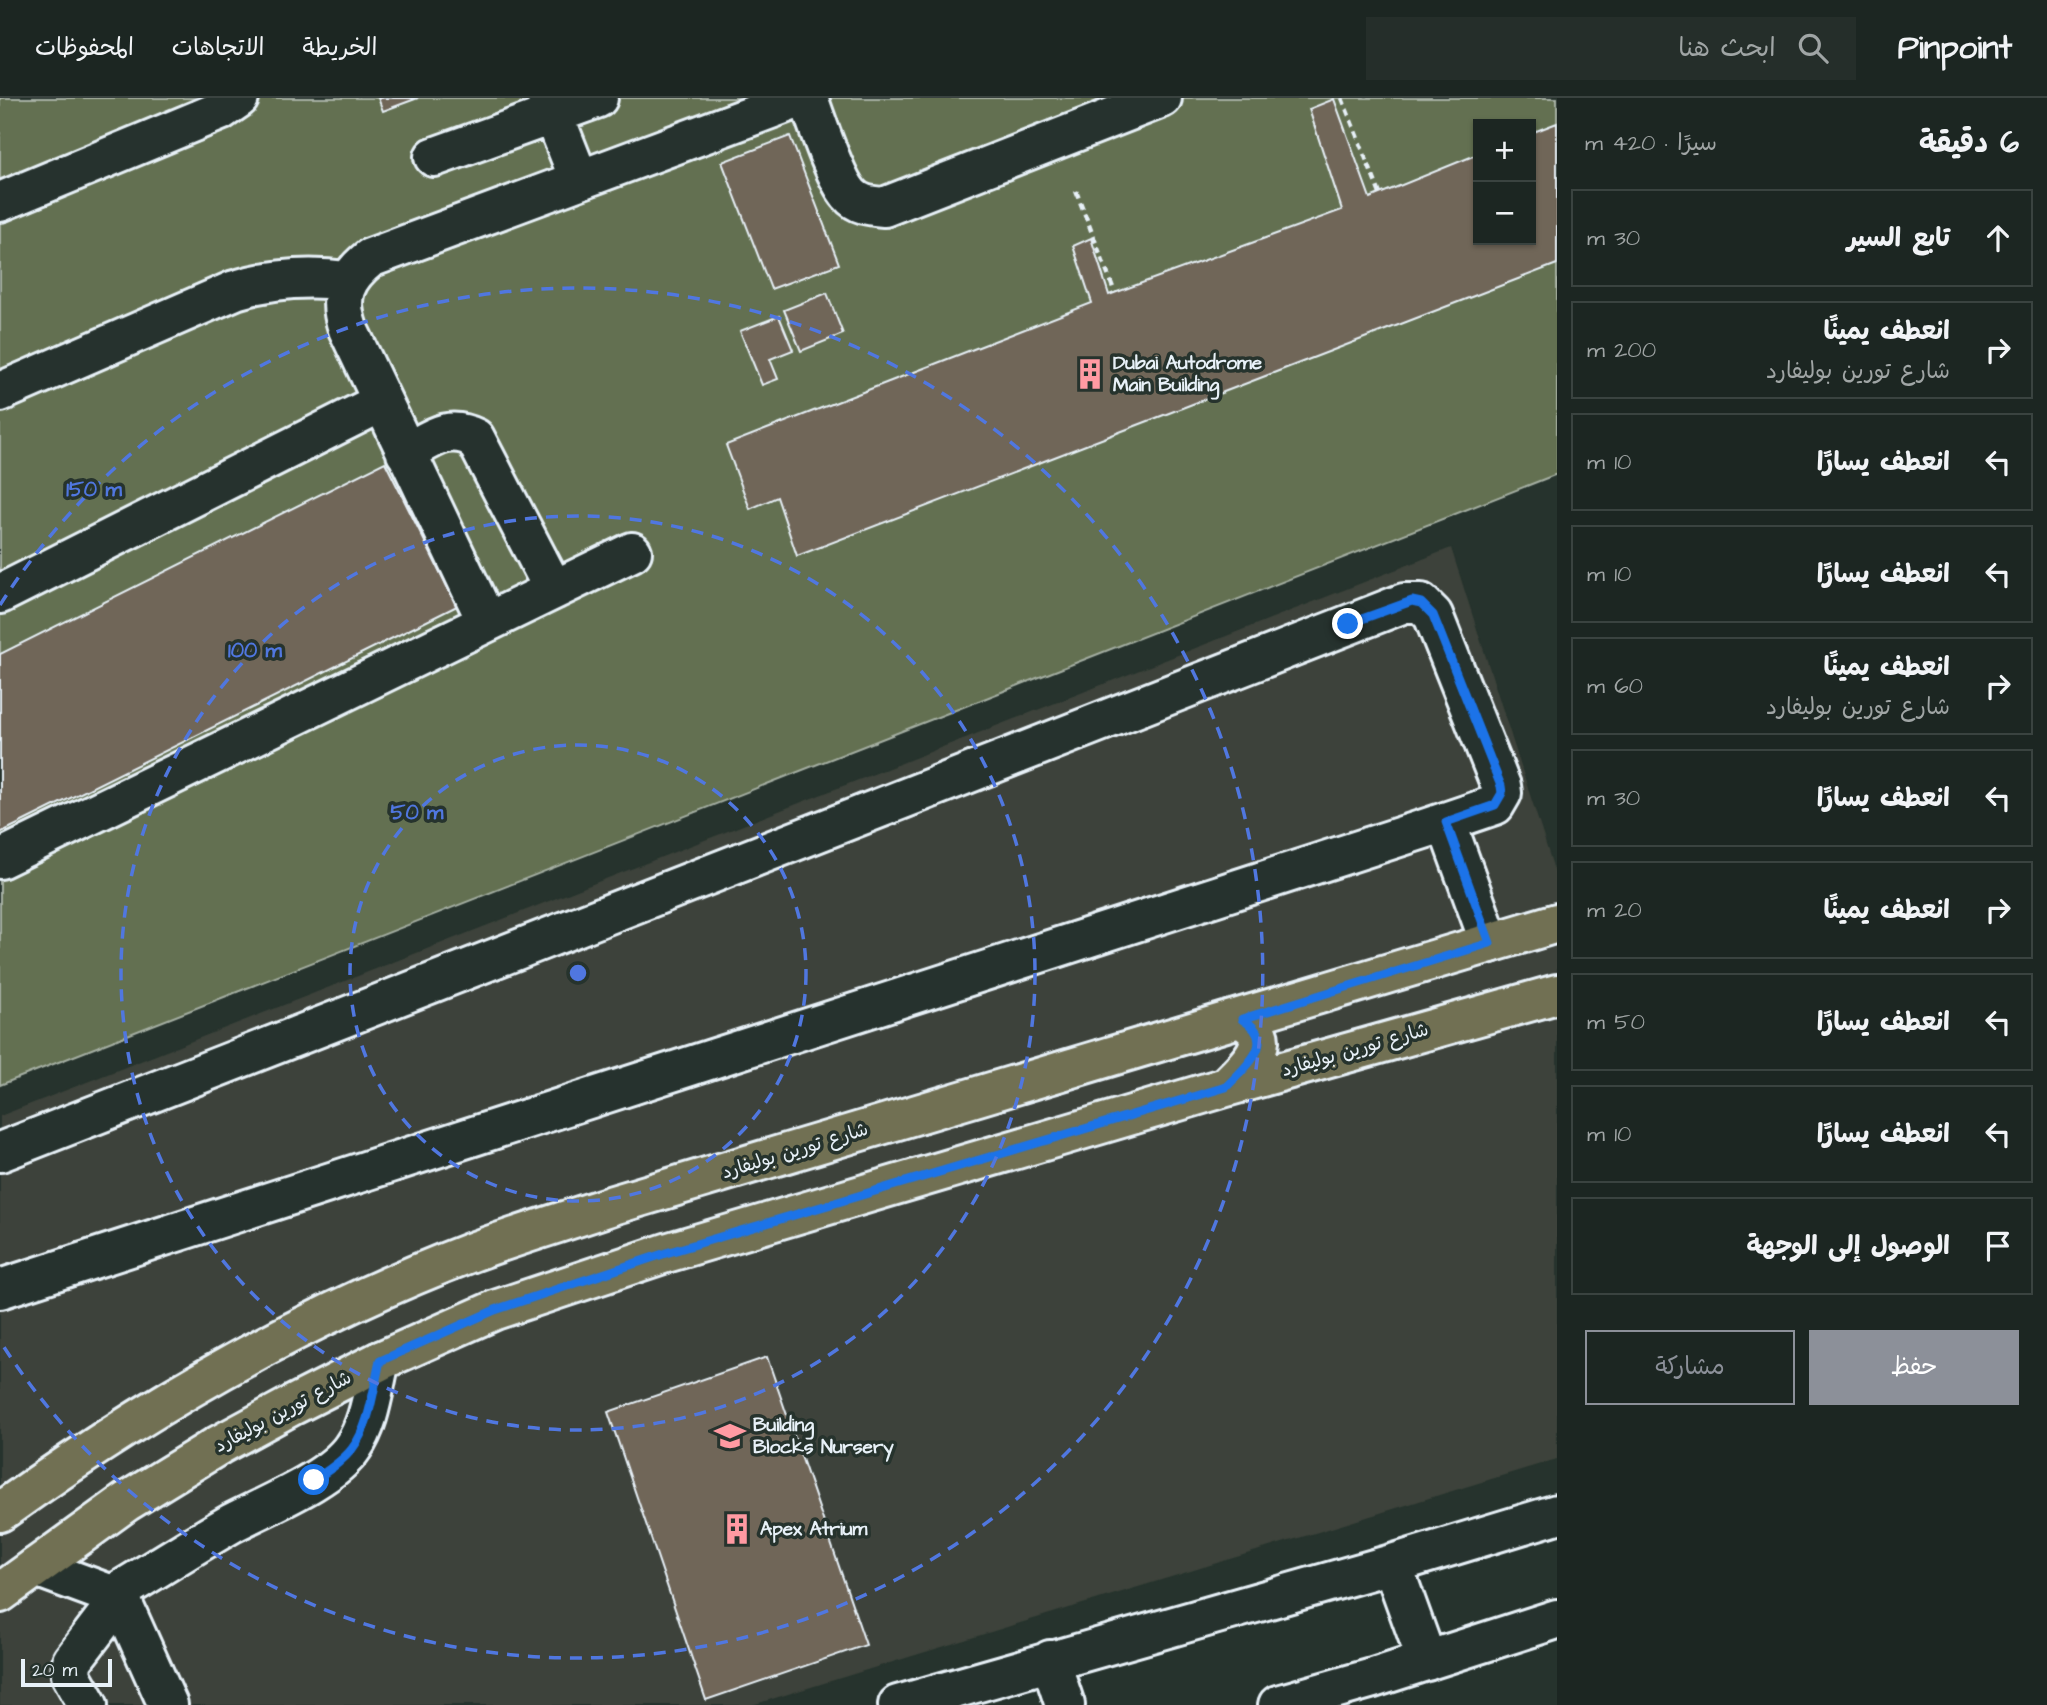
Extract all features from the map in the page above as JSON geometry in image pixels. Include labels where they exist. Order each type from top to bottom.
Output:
[{"type":"main road","name":"شارع تورين بوليفارد","points":[[0,1512],[58,1470],[165,1402],[247,1356],[337,1311],[473,1252],[613,1205],[1557,923]]},
{"type":"main road","name":"شارع تورين بوليفارد","points":[[0,1593],[126,1502],[219,1445],[380,1361],[495,1310],[666,1253],[1226,1087],[1557,993]]},
{"type":"main road","points":[[1226,1087],[1253,1059],[1258,1050],[1257,1031],[1242,1019]]},
{"type":"main road","points":[[666,1253],[654,1248],[647,1238],[646,1225],[651,1213],[698,1181]]},
{"type":"lane","points":[[0,202],[220,111],[239,98]]},
{"type":"lane","points":[[434,157],[550,106],[598,98]]},
{"type":"lane","points":[[487,622],[342,313],[342,297],[347,281],[357,268],[370,258],[800,98]]},
{"type":"lane","points":[[808,98],[840,180],[850,195],[865,205],[884,207],[1162,98]]},
{"type":"lane","points":[[550,106],[579,179]]},
{"type":"lane","points":[[0,392],[235,290],[257,283],[302,278],[347,281]]},
{"type":"lane","points":[[0,594],[382,402]]},
{"type":"lane","points":[[407,453],[447,431],[462,432],[475,438],[554,590]]},
{"type":"lane","points":[[0,859],[632,552]]},
{"type":"lane","points":[[0,1152],[1412,601],[1421,603],[1433,615],[1502,793],[1495,805],[1446,822],[0,1289]]},
{"type":"lane","points":[[1446,822],[1490,943]]},
{"type":"lane","points":[[88,1705],[71,1675],[72,1661],[116,1597],[230,1524],[314,1480],[343,1459],[364,1429],[380,1361]]},
{"type":"lane","points":[[898,1705],[1557,1514]]},
{"type":"lane","points":[[1392,1564],[1427,1661]]},
{"type":"lane","points":[[36,1567],[116,1597],[159,1702]]},
{"type":"lane","points":[[1278,1705],[1557,1619]]},
{"type":"lane","points":[[1050,1660],[1065,1705]]},
{"type":"path","points":[[1342,98],[1380,194]]},
{"type":"path","points":[[1076,191],[1115,293]]},
{"type":"shaded area","points":[[1451,548],[1557,879],[1557,1459],[752,1705],[0,1705],[0,1116]]},
{"type":"green space","points":[[0,98],[1557,98],[1557,474],[0,1085]]},
{"type":"building","points":[[378,98],[418,98],[383,111]]},
{"type":"building","name":"Dubai Autodrome Main Building","points":[[1334,99],[1370,198],[1473,156],[1473,245],[1536,245],[1536,131],[1557,123],[1557,264],[797,556],[777,497],[750,509],[726,445],[1092,303],[1073,246],[1091,238],[1109,295],[1342,210],[1309,109]]},
{"type":"building","points":[[790,136],[839,264],[771,289],[722,162]]},
{"type":"building","points":[[827,293],[843,334],[801,351],[784,310]]},
{"type":"building","points":[[779,316],[793,350],[770,359],[778,379],[762,385],[740,331]]},
{"type":"building","points":[[385,462],[457,606],[0,833],[0,654]]},
{"type":"building","name":"Apex Atrium","points":[[767,1357],[866,1645],[706,1700],[608,1412]]},
{"type":"place","name":"Dubai Autodrome Main Building","points":[[1090,374]]},
{"type":"place","name":"Building Blocks Nursery","points":[[730,1436]]},
{"type":"place","name":"Apex Atrium","points":[[737,1529]]},
{"type":"route","points":[[314,1480],[343,1459],[364,1429],[380,1361],[495,1310],[666,1253],[1226,1087],[1253,1059],[1258,1050],[1257,1031],[1242,1019],[1490,943],[1446,822],[1495,805],[1502,793],[1501,786],[1433,615],[1428,607],[1412,601],[1348,624]]}]
